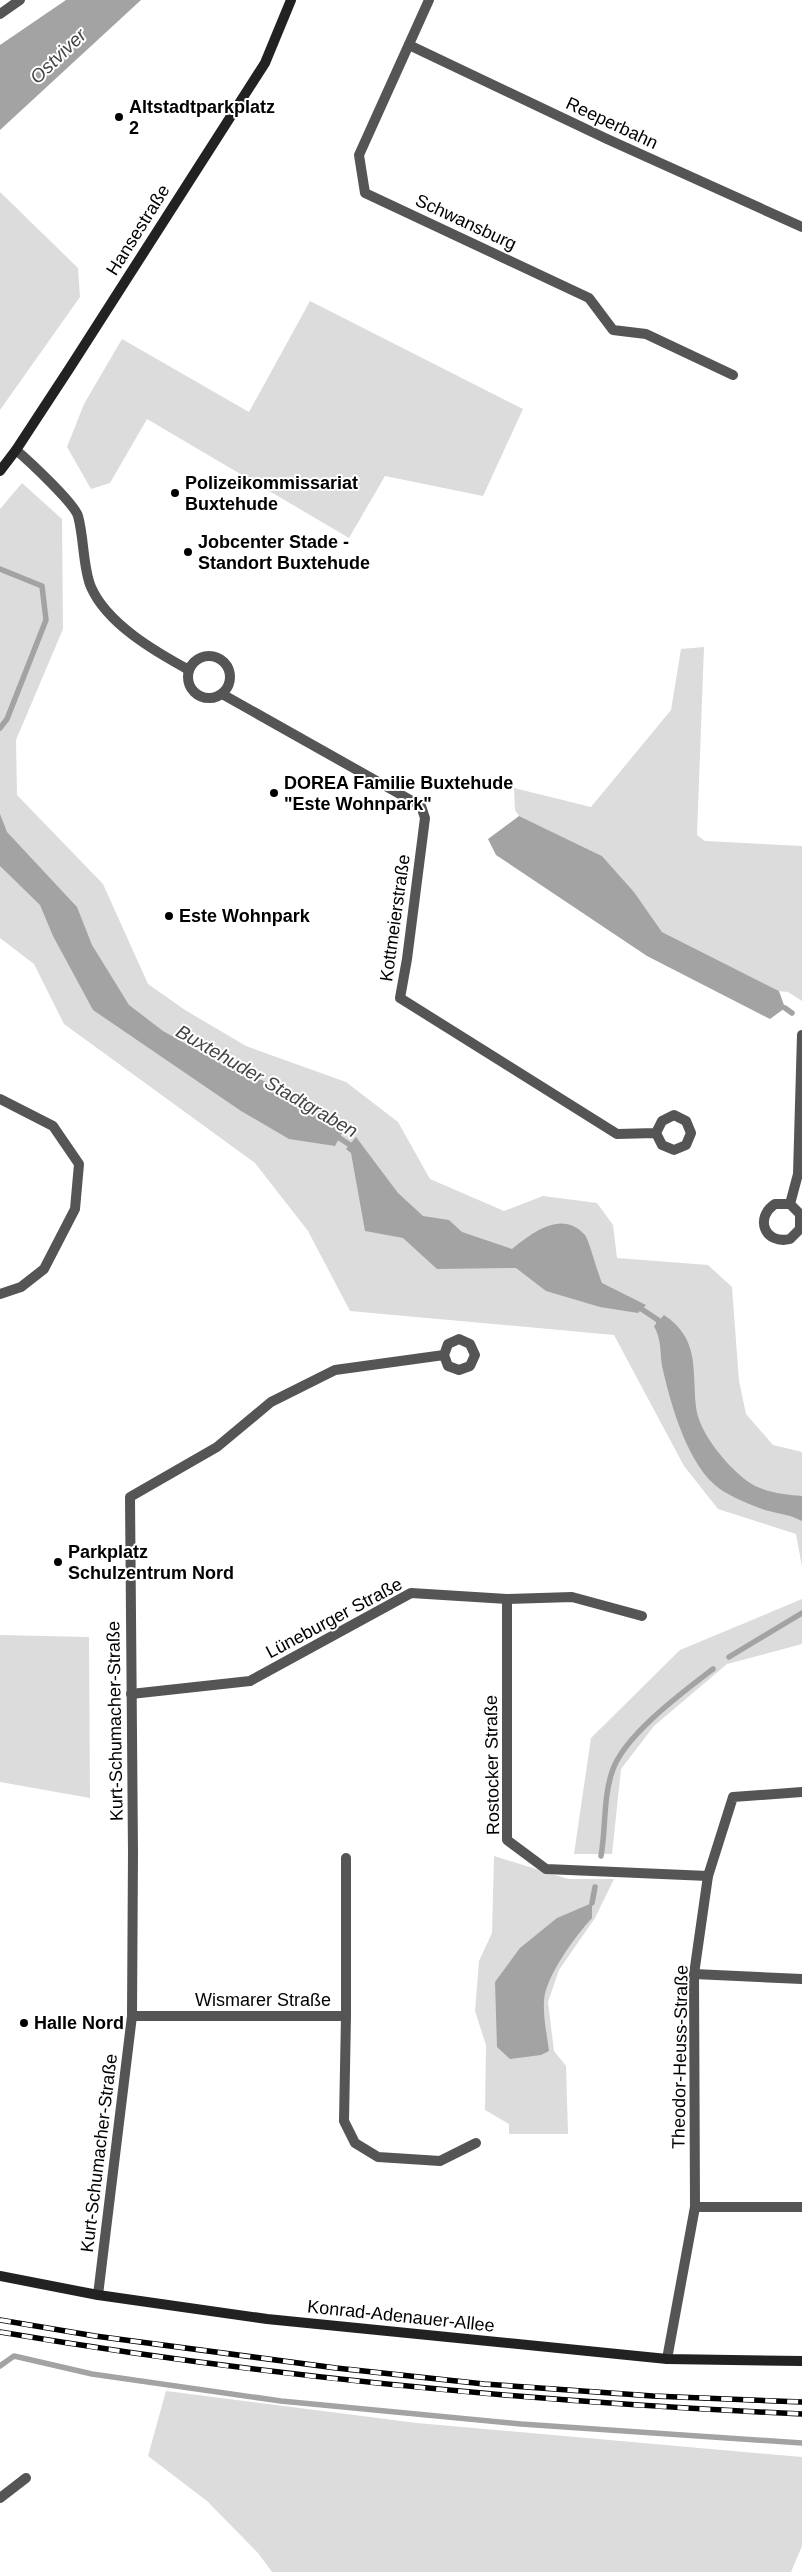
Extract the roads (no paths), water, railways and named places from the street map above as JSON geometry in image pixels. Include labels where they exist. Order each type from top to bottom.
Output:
[{"type":"street","points":[[0,14],[20,0]]},
{"type":"street","name":"Hansestraße","points":[[0,471],[16,450],[265,63],[291,0]]},
{"type":"street","name":"Schwansburg","points":[[429,0],[359,155],[365,193],[589,298],[613,330],[646,334],[733,375]]},
{"type":"street","name":"Reeperbahn","points":[[410,45],[607,139],[802,226]]},
{"type":"street","points":[[16,450],[39,470],[78,514],[91,587],[111,615],[142,644],[189,670]]},
{"type":"street","points":[[212,656],[219,659],[227,667],[230,677],[227,688],[222,694],[209,699],[198,696],[189,684],[189,670],[202,657],[212,656]]},
{"type":"street","name":"Kottmeierstraße","points":[[222,694],[422,806],[424,818],[407,959],[400,998],[617,1134],[656,1133]]},
{"type":"street","points":[[790,1204],[798,1174],[802,1035]]},
{"type":"street","points":[[0,1099],[53,1126],[79,1164],[75,1209],[44,1269],[20,1288],[0,1294]]},
{"type":"street","name":"Kurt-Schumacher-Straße","points":[[98,2295],[132,2016],[133,1853],[130,1497],[217,1447],[270,1402],[335,1370],[444,1355]]},
{"type":"street","name":"Lüneburger Straße","points":[[131,1694],[250,1681],[411,1593],[507,1599],[572,1597],[642,1616]]},
{"type":"street","name":"Rostocker Straße","points":[[507,1599],[507,1840],[546,1869],[708,1876]]},
{"type":"street","name":"Theodor-Heuss-Straße","points":[[667,2359],[695,2207],[694,1974],[708,1876],[733,1797],[802,1792]]},
{"type":"street","points":[[346,1858],[346,2016]]},
{"type":"street","points":[[694,1974],[802,1979]]},
{"type":"street","name":"Wismarer Straße","points":[[132,2016],[346,2016],[344,2121],[356,2143],[378,2157],[440,2161],[476,2143]]},
{"type":"street","points":[[695,2207],[802,2207]]},
{"type":"street","name":"Konrad-Adenauer-Allee","points":[[0,2276],[98,2295],[266,2319],[667,2359],[802,2361]]},
{"type":"street","points":[[0,2498],[26,2478]]},
{"type":"water","name":"Ostviver","points":[[66,0],[141,0],[0,130],[0,45]]},
{"type":"water","points":[[0,814],[7,832],[77,907],[92,945],[129,1005],[163,1031],[225,1066],[264,1081],[330,1113],[343,1131],[335,1146],[289,1139],[241,1111],[93,1010],[53,936],[40,905],[0,866]]},
{"type":"water","points":[[519,816],[602,856],[634,892],[662,932],[779,991],[785,1008],[770,1019],[647,956],[496,855],[488,839]]},
{"type":"water","points":[[356,1137],[398,1193],[423,1216],[449,1220],[462,1232],[512,1249],[529,1236],[547,1226],[567,1224],[576,1227],[587,1238],[602,1283],[646,1305],[638,1313],[600,1307],[546,1291],[516,1268],[437,1269],[403,1238],[365,1231],[351,1153],[346,1149]]},
{"type":"water","points":[[664,1315],[676,1324],[684,1334],[689,1345],[694,1368],[698,1417],[708,1438],[731,1467],[753,1485],[773,1492],[802,1496],[802,1521],[744,1502],[720,1489],[699,1467],[690,1452],[676,1418],[663,1370],[660,1343],[654,1326]]},
{"type":"water","points":[[592,1903],[592,1918],[562,1957],[546,1991],[544,2013],[549,2051],[541,2055],[510,2059],[497,2047],[495,1982],[520,1948],[557,1918]]},
{"type":"waterway","name":"Buxtehuder Stadtgraben","points":[[0,569],[42,586],[46,620],[7,719],[0,728]]},
{"type":"waterway","points":[[785,1008],[792,1013]]},
{"type":"waterway","name":"Buxtehuder Stadtgraben","points":[[335,1135],[356,1149]]},
{"type":"waterway","name":"Buxtehuder Stadtgraben","points":[[637,1306],[658,1320],[660,1327]]},
{"type":"waterway","points":[[729,1657],[802,1613]]},
{"type":"waterway","points":[[601,1856],[607,1793],[612,1772],[618,1758],[628,1744],[655,1716],[713,1669]]},
{"type":"waterway","points":[[592,1903],[595,1887]]},
{"type":"waterway","points":[[0,2366],[14,2356],[92,2374],[281,2401],[521,2424],[802,2443]]},
{"type":"railway","points":[[0,2320],[95,2336],[336,2368],[484,2384],[653,2396],[802,2402]]},
{"type":"railway","points":[[0,2332],[100,2348],[299,2375],[500,2395],[802,2414]]},
{"type":"place","name":"Altstadtparkplatz 2","points":[[119,117]]},
{"type":"place","name":"Polizeikommissariat Buxtehude","points":[[175,493]]},
{"type":"place","name":"Jobcenter Stade - Standort Buxtehude","points":[[188,552]]},
{"type":"place","name":"DOREA Familie Buxtehude \"Este Wohnpark\"","points":[[274,793]]},
{"type":"place","name":"Este Wohnpark","points":[[169,916]]},
{"type":"place","name":"Parkplatz Schulzentrum Nord","points":[[58,1562]]},
{"type":"place","name":"Halle Nord","points":[[24,2023]]}]
